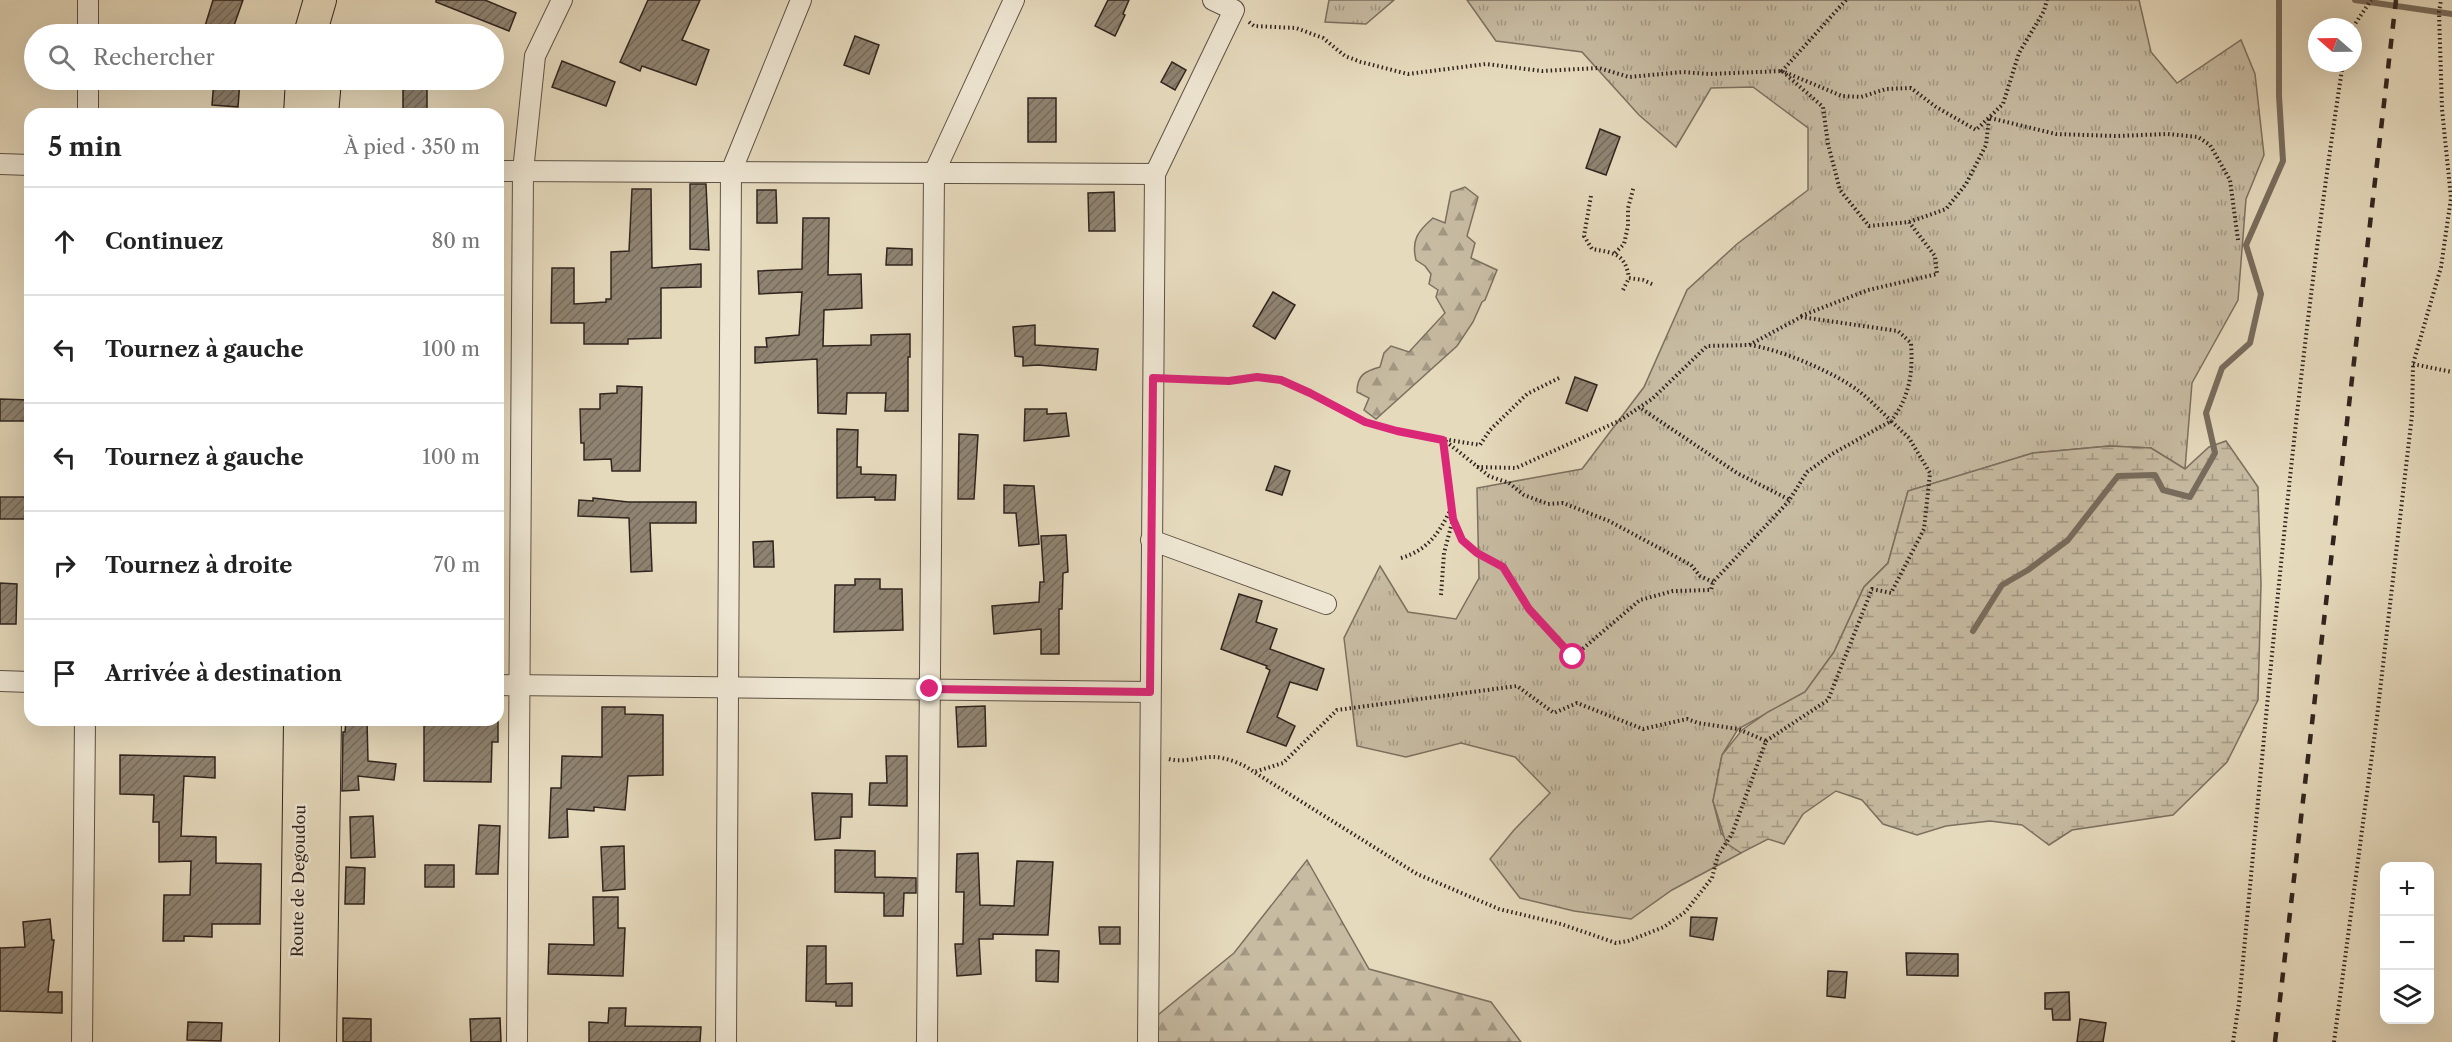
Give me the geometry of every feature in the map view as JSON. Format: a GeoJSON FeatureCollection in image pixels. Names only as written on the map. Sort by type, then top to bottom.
{"type":"FeatureCollection","features":[{"type":"Feature","properties":{"kind":"main road"},"geometry":{"type":"LineString","coordinates":[[313,24],[320,0]]}},
{"type":"Feature","properties":{"kind":"main road"},"geometry":{"type":"LineString","coordinates":[[335,24],[341,0]]}},
{"type":"Feature","properties":{"kind":"main road"},"geometry":{"type":"LineString","coordinates":[[300,108],[301,90]]}},
{"type":"Feature","properties":{"kind":"main road"},"geometry":{"type":"LineString","coordinates":[[323,108],[324,90]]}},
{"type":"Feature","properties":{"kind":"main road","name":"Route de Degoudou"},"geometry":{"type":"LineString","coordinates":[[296,1042],[300,726]]}},
{"type":"Feature","properties":{"kind":"main road","name":"Route de Degoudou"},"geometry":{"type":"LineString","coordinates":[[320,1042],[325,726]]}},
{"type":"Feature","properties":{"kind":"street"},"geometry":{"type":"LineString","coordinates":[[88,0],[88,24]]}},
{"type":"Feature","properties":{"kind":"street"},"geometry":{"type":"LineString","coordinates":[[517,1042],[523,171],[535,56],[562,0]]}},
{"type":"Feature","properties":{"kind":"street"},"geometry":{"type":"LineString","coordinates":[[726,1042],[731,172],[801,0]]}},
{"type":"Feature","properties":{"kind":"street"},"geometry":{"type":"LineString","coordinates":[[927,1042],[934,173],[1014,0]]}},
{"type":"Feature","properties":{"kind":"street"},"geometry":{"type":"LineString","coordinates":[[1148,1042],[1155,174],[1234,10],[1213,0]]}},
{"type":"Feature","properties":{"kind":"street"},"geometry":{"type":"LineString","coordinates":[[88,90],[88,108]]}},
{"type":"Feature","properties":{"kind":"street"},"geometry":{"type":"LineString","coordinates":[[0,164],[24,165]]}},
{"type":"Feature","properties":{"kind":"street"},"geometry":{"type":"LineString","coordinates":[[504,171],[1155,174]]}},
{"type":"Feature","properties":{"kind":"street"},"geometry":{"type":"LineString","coordinates":[[1151,540],[1326,604]]}},
{"type":"Feature","properties":{"kind":"street"},"geometry":{"type":"LineString","coordinates":[[0,681],[24,682]]}},
{"type":"Feature","properties":{"kind":"street"},"geometry":{"type":"LineString","coordinates":[[504,685],[1150,692]]}},
{"type":"Feature","properties":{"kind":"street"},"geometry":{"type":"LineString","coordinates":[[82,1042],[86,726]]}},
{"type":"Feature","properties":{"kind":"path"},"geometry":{"type":"LineString","coordinates":[[1782,71],[1846,0]]}},
{"type":"Feature","properties":{"kind":"path"},"geometry":{"type":"LineString","coordinates":[[1234,10],[1254,26],[1296,28],[1323,38],[1345,56],[1408,74],[1486,64],[1542,70],[1599,68],[1629,77],[1683,72],[1710,74],[1782,71],[1842,96],[1861,98],[1886,89],[1911,88],[1936,107],[1976,130],[2003,104],[2019,53],[2044,11],[2047,0]]}},
{"type":"Feature","properties":{"kind":"path"},"geometry":{"type":"LineString","coordinates":[[2359,18],[2371,0]]}},
{"type":"Feature","properties":{"kind":"path"},"geometry":{"type":"LineString","coordinates":[[2334,1042],[2400,519],[2412,415],[2413,364],[2441,267],[2451,198],[2442,109],[2439,12],[2441,0]]}},
{"type":"Feature","properties":{"kind":"path"},"geometry":{"type":"LineString","coordinates":[[1782,71],[1823,107],[1828,144],[1840,190],[1869,226],[1909,222],[1946,209],[1966,184],[1986,145],[1989,118]]}},
{"type":"Feature","properties":{"kind":"path"},"geometry":{"type":"LineString","coordinates":[[2233,1042],[2240,1003],[2277,605],[2301,381],[2326,171],[2342,72]]}},
{"type":"Feature","properties":{"kind":"path"},"geometry":{"type":"LineString","coordinates":[[1989,118],[2056,134],[2116,136],[2168,134],[2198,137],[2210,145],[2230,180],[2238,240]]}},
{"type":"Feature","properties":{"kind":"path"},"geometry":{"type":"LineString","coordinates":[[1615,254],[1624,244],[1628,226],[1628,208],[1634,186]]}},
{"type":"Feature","properties":{"kind":"path"},"geometry":{"type":"LineString","coordinates":[[1591,196],[1584,236],[1592,249],[1615,254],[1626,264],[1629,278],[1623,290]]}},
{"type":"Feature","properties":{"kind":"path"},"geometry":{"type":"LineString","coordinates":[[1749,345],[1801,316],[1868,290],[1937,274],[1935,256],[1909,222]]}},
{"type":"Feature","properties":{"kind":"path"},"geometry":{"type":"LineString","coordinates":[[1629,278],[1643,280],[1654,285]]}},
{"type":"Feature","properties":{"kind":"path"},"geometry":{"type":"LineString","coordinates":[[1443,440],[1453,519],[1462,540],[1477,553],[1503,567],[1529,609],[1573,657],[1640,600],[1672,591],[1711,590],[1713,582],[1790,500],[1807,472],[1832,454],[1891,421],[1909,389],[1913,366],[1911,343],[1898,331],[1801,316]]}},
{"type":"Feature","properties":{"kind":"path"},"geometry":{"type":"LineString","coordinates":[[1150,753],[1173,760],[1195,761],[1213,757],[1248,767],[1417,874],[1499,909],[1560,924],[1616,943],[1628,941],[1664,927],[1685,912],[1712,878],[1718,855],[1732,834],[1766,741],[1828,700],[1872,589],[1891,593],[1924,529],[1930,473],[1909,438],[1859,391],[1770,348],[1749,345],[1707,346],[1652,399],[1619,421],[1516,468],[1477,467]]}},
{"type":"Feature","properties":{"kind":"path"},"geometry":{"type":"LineString","coordinates":[[2413,364],[2452,372]]}},
{"type":"Feature","properties":{"kind":"path"},"geometry":{"type":"LineString","coordinates":[[1153,378],[1229,381],[1257,377],[1281,380],[1365,422],[1388,429],[1480,445],[1490,430],[1527,394],[1559,378]]}},
{"type":"Feature","properties":{"kind":"path"},"geometry":{"type":"LineString","coordinates":[[1639,407],[1737,474],[1790,500]]}},
{"type":"Feature","properties":{"kind":"path"},"geometry":{"type":"LineString","coordinates":[[1443,440],[1489,476],[1509,483],[1524,495],[1548,504],[1563,502],[1609,521],[1691,565],[1700,576],[1713,582]]}},
{"type":"Feature","properties":{"kind":"path"},"geometry":{"type":"LineString","coordinates":[[1401,558],[1430,544],[1452,509]]}},
{"type":"Feature","properties":{"kind":"path"},"geometry":{"type":"LineString","coordinates":[[1442,595],[1444,553],[1453,519]]}},
{"type":"Feature","properties":{"kind":"path"},"geometry":{"type":"LineString","coordinates":[[1254,772],[1283,763],[1337,710],[1518,686],[1554,713],[1577,704],[1643,729],[1687,719],[1698,723],[1738,729],[1766,741]]}},
{"type":"Feature","properties":{"kind":"green space"},"geometry":{"type":"Polygon","coordinates":[[[1329,0],[1394,0],[1366,24],[1325,22],[1329,0]]]}},
{"type":"Feature","properties":{"kind":"green space"},"geometry":{"type":"Polygon","coordinates":[[[1467,0],[2139,0],[2151,52],[2177,83],[2241,40],[2255,74],[2264,155],[2246,199],[2238,300],[2192,383],[2185,469],[2151,448],[2109,446],[2033,453],[1908,491],[1888,563],[1864,587],[1834,652],[1805,692],[1738,729],[1722,755],[1713,801],[1721,833],[1741,853],[1672,890],[1631,919],[1574,911],[1520,898],[1490,859],[1550,793],[1515,757],[1461,743],[1406,757],[1357,746],[1344,638],[1380,566],[1408,612],[1456,619],[1479,578],[1477,488],[1582,469],[1644,387],[1687,290],[1737,244],[1808,190],[1808,128],[1753,87],[1711,88],[1676,147],[1639,115],[1582,52],[1496,41],[1467,0]]]}},
{"type":"Feature","properties":{"kind":"green space"},"geometry":{"type":"Polygon","coordinates":[[[1465,187],[1478,197],[1467,236],[1475,243],[1471,258],[1497,270],[1485,300],[1457,346],[1376,419],[1364,410],[1369,398],[1357,392],[1358,381],[1366,372],[1380,367],[1384,353],[1391,346],[1409,352],[1445,313],[1436,297],[1438,290],[1429,284],[1431,274],[1416,260],[1414,247],[1417,236],[1433,218],[1445,223],[1451,192],[1465,187]]]}},
{"type":"Feature","properties":{"kind":"green space"},"geometry":{"type":"Polygon","coordinates":[[[2226,441],[2258,487],[2261,584],[2258,700],[2227,762],[2173,815],[2072,830],[2049,845],[2022,825],[1990,821],[1946,826],[1917,835],[1883,824],[1862,800],[1836,791],[1803,814],[1784,844],[1768,839],[1741,853],[1726,843],[1713,801],[1722,755],[1742,730],[1768,712],[1805,692],[1834,652],[1864,587],[1888,563],[1908,491],[2033,453],[2110,446],[2151,448],[2185,469],[2209,447],[2226,441]]]}},
{"type":"Feature","properties":{"kind":"green space"},"geometry":{"type":"Polygon","coordinates":[[[1307,860],[1369,969],[1491,1002],[1521,1042],[1148,1042],[1148,1023],[1234,953],[1307,860]]]}},
{"type":"Feature","properties":{"kind":"building"},"geometry":{"type":"Polygon","coordinates":[[[213,0],[243,0],[235,24],[206,24],[213,0]]]}},
{"type":"Feature","properties":{"kind":"building"},"geometry":{"type":"Polygon","coordinates":[[[436,0],[485,0],[516,13],[509,31],[504,29],[504,24],[491,24],[436,2],[436,0]]]}},
{"type":"Feature","properties":{"kind":"building"},"geometry":{"type":"Polygon","coordinates":[[[648,0],[700,0],[682,40],[709,50],[696,85],[642,66],[640,71],[620,62],[648,0]]]}},
{"type":"Feature","properties":{"kind":"building"},"geometry":{"type":"Polygon","coordinates":[[[1108,0],[1129,0],[1115,36],[1095,26],[1108,0]]]}},
{"type":"Feature","properties":{"kind":"building"},"geometry":{"type":"Polygon","coordinates":[[[855,36],[879,45],[869,74],[844,65],[855,36]]]}},
{"type":"Feature","properties":{"kind":"building"},"geometry":{"type":"Polygon","coordinates":[[[562,61],[615,82],[606,106],[552,87],[562,61]]]}},
{"type":"Feature","properties":{"kind":"building"},"geometry":{"type":"Polygon","coordinates":[[[1172,62],[1186,70],[1175,90],[1161,82],[1172,62]]]}},
{"type":"Feature","properties":{"kind":"building"},"geometry":{"type":"Polygon","coordinates":[[[213,90],[239,90],[238,107],[212,105],[213,90]]]}},
{"type":"Feature","properties":{"kind":"building"},"geometry":{"type":"Polygon","coordinates":[[[403,90],[427,90],[427,108],[403,108],[403,90]]]}},
{"type":"Feature","properties":{"kind":"building"},"geometry":{"type":"Polygon","coordinates":[[[1028,98],[1056,98],[1056,142],[1028,142],[1028,98]]]}},
{"type":"Feature","properties":{"kind":"building"},"geometry":{"type":"Polygon","coordinates":[[[1600,129],[1620,137],[1606,175],[1586,168],[1600,129]]]}},
{"type":"Feature","properties":{"kind":"building"},"geometry":{"type":"Polygon","coordinates":[[[690,184],[706,184],[709,250],[690,249],[690,184]]]}},
{"type":"Feature","properties":{"kind":"building"},"geometry":{"type":"Polygon","coordinates":[[[632,189],[651,189],[652,268],[701,264],[701,287],[661,288],[661,338],[628,339],[628,344],[584,344],[584,323],[551,323],[552,268],[574,268],[574,304],[606,302],[606,299],[611,299],[611,252],[629,251],[632,189]]]}},
{"type":"Feature","properties":{"kind":"building"},"geometry":{"type":"Polygon","coordinates":[[[757,190],[776,190],[777,223],[757,223],[757,190]]]}},
{"type":"Feature","properties":{"kind":"building"},"geometry":{"type":"Polygon","coordinates":[[[1114,192],[1115,231],[1089,231],[1088,193],[1114,192]]]}},
{"type":"Feature","properties":{"kind":"building"},"geometry":{"type":"Polygon","coordinates":[[[803,218],[829,218],[828,275],[861,274],[862,308],[824,310],[823,346],[871,345],[871,335],[910,334],[908,411],[885,411],[886,393],[847,393],[846,414],[818,413],[817,359],[755,363],[755,347],[767,347],[766,338],[799,335],[802,292],[759,294],[758,271],[802,269],[803,218]]]}},
{"type":"Feature","properties":{"kind":"building"},"geometry":{"type":"Polygon","coordinates":[[[887,248],[912,249],[912,265],[886,265],[887,248]]]}},
{"type":"Feature","properties":{"kind":"building"},"geometry":{"type":"Polygon","coordinates":[[[1273,292],[1295,305],[1275,339],[1253,326],[1273,292]]]}},
{"type":"Feature","properties":{"kind":"building"},"geometry":{"type":"Polygon","coordinates":[[[1035,325],[1035,345],[1098,349],[1096,370],[1038,365],[1023,366],[1023,357],[1015,356],[1013,327],[1035,325]]]}},
{"type":"Feature","properties":{"kind":"building"},"geometry":{"type":"Polygon","coordinates":[[[1575,377],[1597,385],[1587,411],[1566,403],[1575,377]]]}},
{"type":"Feature","properties":{"kind":"building"},"geometry":{"type":"Polygon","coordinates":[[[617,386],[642,387],[640,471],[612,471],[611,459],[584,460],[580,409],[600,409],[600,394],[617,393],[617,386]]]}},
{"type":"Feature","properties":{"kind":"building"},"geometry":{"type":"Polygon","coordinates":[[[0,399],[24,400],[24,421],[0,421],[0,399]]]}},
{"type":"Feature","properties":{"kind":"building"},"geometry":{"type":"Polygon","coordinates":[[[1025,409],[1047,409],[1047,414],[1066,413],[1069,436],[1024,441],[1025,409]]]}},
{"type":"Feature","properties":{"kind":"building"},"geometry":{"type":"Polygon","coordinates":[[[837,429],[858,430],[857,467],[861,467],[861,474],[896,475],[895,500],[875,500],[875,497],[837,498],[837,429]]]}},
{"type":"Feature","properties":{"kind":"building"},"geometry":{"type":"Polygon","coordinates":[[[959,434],[978,435],[974,499],[958,499],[959,434]]]}},
{"type":"Feature","properties":{"kind":"building"},"geometry":{"type":"Polygon","coordinates":[[[1275,466],[1290,471],[1282,495],[1266,490],[1275,466]]]}},
{"type":"Feature","properties":{"kind":"building"},"geometry":{"type":"Polygon","coordinates":[[[1004,485],[1034,486],[1039,544],[1019,546],[1016,513],[1004,513],[1004,485]]]}},
{"type":"Feature","properties":{"kind":"building"},"geometry":{"type":"Polygon","coordinates":[[[0,497],[24,497],[24,519],[0,519],[0,497]]]}},
{"type":"Feature","properties":{"kind":"building"},"geometry":{"type":"Polygon","coordinates":[[[593,498],[628,502],[696,502],[696,523],[650,523],[652,571],[631,572],[629,518],[578,516],[579,500],[593,501],[593,498]]]}},
{"type":"Feature","properties":{"kind":"building"},"geometry":{"type":"Polygon","coordinates":[[[1066,535],[1068,572],[1063,573],[1062,609],[1059,609],[1059,654],[1041,654],[1041,629],[994,634],[992,606],[1039,602],[1040,582],[1044,582],[1041,536],[1066,535]]]}},
{"type":"Feature","properties":{"kind":"building"},"geometry":{"type":"Polygon","coordinates":[[[773,541],[774,567],[754,567],[753,542],[773,541]]]}},
{"type":"Feature","properties":{"kind":"building"},"geometry":{"type":"Polygon","coordinates":[[[855,579],[880,579],[880,589],[902,589],[903,630],[834,632],[835,585],[855,585],[855,579]]]}},
{"type":"Feature","properties":{"kind":"building"},"geometry":{"type":"Polygon","coordinates":[[[0,583],[17,584],[16,624],[0,624],[0,583]]]}},
{"type":"Feature","properties":{"kind":"building"},"geometry":{"type":"Polygon","coordinates":[[[1239,594],[1262,601],[1256,622],[1277,629],[1270,649],[1324,669],[1317,690],[1290,682],[1277,717],[1295,726],[1286,746],[1247,732],[1270,670],[1266,668],[1267,666],[1221,649],[1239,594]]]}},
{"type":"Feature","properties":{"kind":"building"},"geometry":{"type":"Polygon","coordinates":[[[985,706],[986,746],[958,747],[956,707],[985,706]]]}},
{"type":"Feature","properties":{"kind":"building"},"geometry":{"type":"Polygon","coordinates":[[[602,707],[625,707],[625,714],[663,715],[663,775],[628,776],[625,810],[594,807],[594,811],[567,809],[568,837],[549,838],[551,788],[561,788],[562,756],[602,757],[602,707]]]}},
{"type":"Feature","properties":{"kind":"building"},"geometry":{"type":"Polygon","coordinates":[[[346,726],[367,726],[368,761],[396,764],[394,780],[358,776],[359,790],[342,791],[343,732],[345,732],[346,726]]]}},
{"type":"Feature","properties":{"kind":"building"},"geometry":{"type":"Polygon","coordinates":[[[424,726],[498,726],[498,742],[492,742],[491,782],[424,781],[424,726]]]}},
{"type":"Feature","properties":{"kind":"building"},"geometry":{"type":"Polygon","coordinates":[[[120,755],[215,757],[215,778],[184,776],[181,836],[216,837],[216,863],[261,864],[260,924],[212,924],[212,937],[184,936],[184,941],[163,941],[164,895],[190,895],[191,861],[159,862],[159,822],[153,822],[154,795],[120,794],[120,755]]]}},
{"type":"Feature","properties":{"kind":"building"},"geometry":{"type":"Polygon","coordinates":[[[886,756],[907,756],[907,806],[869,805],[870,783],[887,783],[886,756]]]}},
{"type":"Feature","properties":{"kind":"building"},"geometry":{"type":"Polygon","coordinates":[[[812,793],[852,794],[852,817],[841,817],[840,838],[815,840],[812,793]]]}},
{"type":"Feature","properties":{"kind":"building"},"geometry":{"type":"Polygon","coordinates":[[[373,816],[375,857],[351,858],[350,817],[373,816]]]}},
{"type":"Feature","properties":{"kind":"building"},"geometry":{"type":"Polygon","coordinates":[[[479,825],[500,826],[498,874],[476,874],[479,825]]]}},
{"type":"Feature","properties":{"kind":"building"},"geometry":{"type":"Polygon","coordinates":[[[624,846],[625,889],[603,891],[601,847],[624,846]]]}},
{"type":"Feature","properties":{"kind":"building"},"geometry":{"type":"Polygon","coordinates":[[[835,850],[875,851],[875,877],[916,878],[916,893],[904,893],[903,916],[884,916],[884,893],[835,892],[835,850]]]}},
{"type":"Feature","properties":{"kind":"building"},"geometry":{"type":"Polygon","coordinates":[[[978,853],[980,905],[1014,906],[1017,861],[1053,862],[1048,935],[993,934],[993,939],[979,939],[981,974],[957,976],[955,944],[963,944],[964,892],[956,892],[957,854],[978,853]]]}},
{"type":"Feature","properties":{"kind":"building"},"geometry":{"type":"Polygon","coordinates":[[[425,865],[454,865],[454,887],[425,887],[425,865]]]}},
{"type":"Feature","properties":{"kind":"building"},"geometry":{"type":"Polygon","coordinates":[[[346,867],[365,868],[364,904],[345,904],[346,867]]]}},
{"type":"Feature","properties":{"kind":"building"},"geometry":{"type":"Polygon","coordinates":[[[593,897],[618,897],[618,928],[625,928],[623,976],[548,974],[549,944],[594,945],[593,897]]]}},
{"type":"Feature","properties":{"kind":"building"},"geometry":{"type":"Polygon","coordinates":[[[1691,917],[1717,918],[1713,940],[1690,936],[1691,917]]]}},
{"type":"Feature","properties":{"kind":"building"},"geometry":{"type":"Polygon","coordinates":[[[50,919],[52,940],[54,940],[48,992],[62,992],[62,1013],[0,1011],[0,948],[25,947],[23,922],[50,919]]]}},
{"type":"Feature","properties":{"kind":"building"},"geometry":{"type":"Polygon","coordinates":[[[1099,927],[1120,927],[1120,944],[1100,944],[1099,927]]]}},
{"type":"Feature","properties":{"kind":"building"},"geometry":{"type":"Polygon","coordinates":[[[807,946],[826,946],[826,984],[852,983],[852,1006],[836,1006],[836,1002],[806,1001],[807,946]]]}},
{"type":"Feature","properties":{"kind":"building"},"geometry":{"type":"Polygon","coordinates":[[[1036,950],[1059,951],[1058,982],[1036,981],[1036,950]]]}},
{"type":"Feature","properties":{"kind":"building"},"geometry":{"type":"Polygon","coordinates":[[[1906,953],[1958,954],[1958,976],[1907,975],[1906,953]]]}},
{"type":"Feature","properties":{"kind":"building"},"geometry":{"type":"Polygon","coordinates":[[[1828,971],[1847,972],[1845,998],[1827,996],[1828,971]]]}},
{"type":"Feature","properties":{"kind":"building"},"geometry":{"type":"Polygon","coordinates":[[[2069,992],[2070,1020],[2053,1020],[2052,1009],[2045,1009],[2045,993],[2069,992]]]}},
{"type":"Feature","properties":{"kind":"building"},"geometry":{"type":"Polygon","coordinates":[[[609,1008],[626,1008],[625,1026],[701,1027],[700,1042],[589,1042],[589,1022],[608,1023],[609,1008]]]}},
{"type":"Feature","properties":{"kind":"building"},"geometry":{"type":"Polygon","coordinates":[[[343,1018],[371,1019],[371,1042],[343,1042],[343,1018]]]}},
{"type":"Feature","properties":{"kind":"building"},"geometry":{"type":"Polygon","coordinates":[[[500,1018],[501,1042],[471,1042],[470,1019],[500,1018]]]}},
{"type":"Feature","properties":{"kind":"building"},"geometry":{"type":"Polygon","coordinates":[[[2080,1019],[2106,1023],[2103,1042],[2077,1042],[2080,1019]]]}},
{"type":"Feature","properties":{"kind":"building"},"geometry":{"type":"Polygon","coordinates":[[[188,1022],[222,1023],[221,1041],[187,1040],[188,1022]]]}},
{"type":"Feature","properties":{"kind":"waterway"},"geometry":{"type":"LineString","coordinates":[[1973,631],[2002,585],[2028,570],[2068,540],[2118,476],[2155,475],[2163,490],[2190,497],[2215,453],[2206,413],[2222,368],[2250,343],[2261,294],[2246,245],[2283,161],[2279,96],[2279,0]]}},
{"type":"Feature","properties":{"kind":"waterway"},"geometry":{"type":"LineString","coordinates":[[2355,0],[2452,14]]}},
{"type":"Feature","properties":{"kind":"railway"},"geometry":{"type":"LineString","coordinates":[[2275,1042],[2396,0]]}},
{"type":"Feature","properties":{"kind":"route"},"geometry":{"type":"LineString","coordinates":[[930,689],[1150,692],[1153,378],[1229,381],[1257,377],[1281,380],[1365,422],[1443,440],[1453,519],[1462,540],[1477,553],[1503,567],[1529,609],[1573,657]]}}]}
